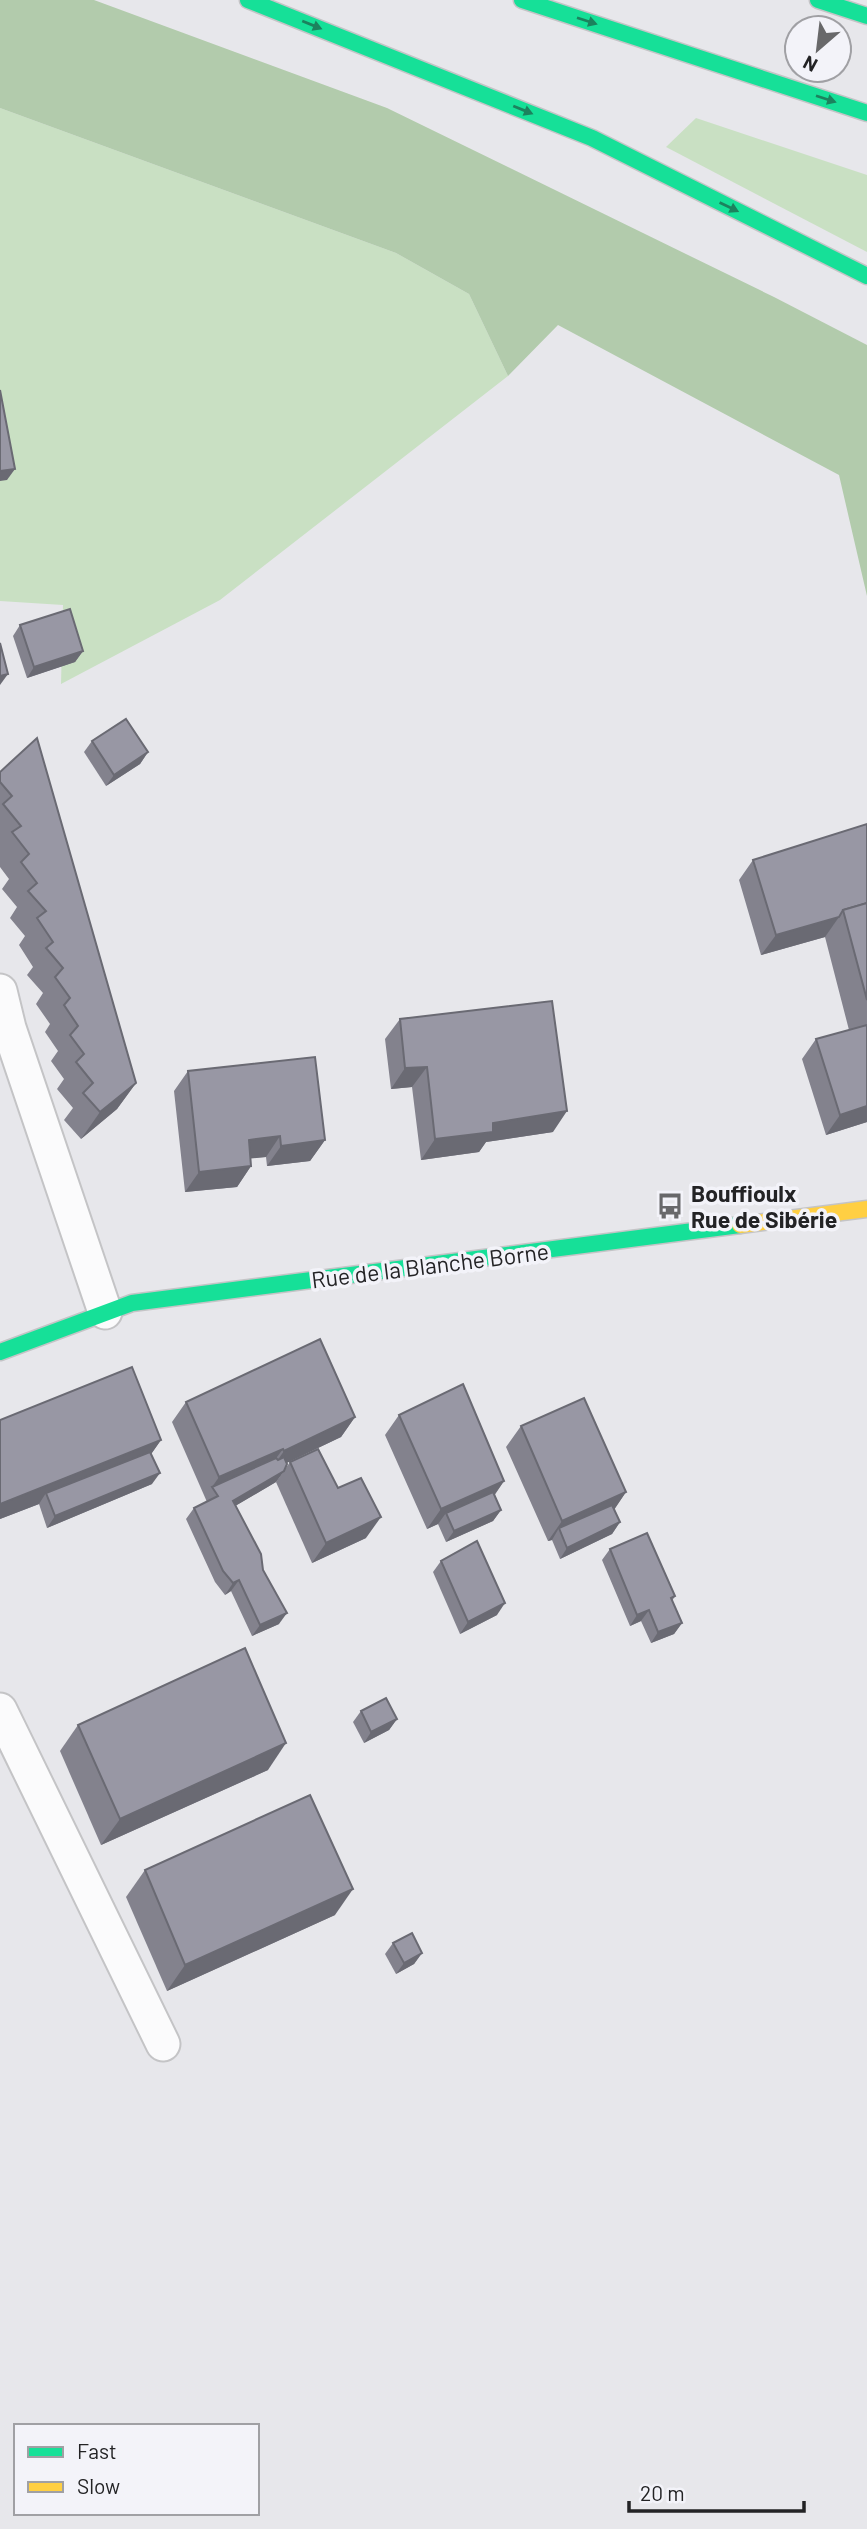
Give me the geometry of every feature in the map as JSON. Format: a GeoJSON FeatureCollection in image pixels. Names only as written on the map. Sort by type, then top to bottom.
{"type":"FeatureCollection","features":[{"type":"Feature","properties":{"kind":"main road"},"geometry":{"type":"LineString","coordinates":[[248,0],[592,138],[867,276]]}},
{"type":"Feature","properties":{"kind":"main road"},"geometry":{"type":"LineString","coordinates":[[522,0],[867,113]]}},
{"type":"Feature","properties":{"kind":"main road"},"geometry":{"type":"LineString","coordinates":[[818,0],[867,16]]}},
{"type":"Feature","properties":{"kind":"main road","name":"Rue de la Blanche Borne"},"geometry":{"type":"LineString","coordinates":[[0,1352],[132,1303],[867,1209]]}},
{"type":"Feature","properties":{"kind":"lane"},"geometry":{"type":"LineString","coordinates":[[0,991],[9,1028],[105,1312]]}},
{"type":"Feature","properties":{"kind":"lane"},"geometry":{"type":"LineString","coordinates":[[0,1710],[163,2044]]}},
{"type":"Feature","properties":{"kind":"green space"},"geometry":{"type":"Polygon","coordinates":[[[0,0],[94,0],[387,108],[867,345],[867,596],[839,475],[558,325],[508,376],[469,294],[396,253],[0,108],[0,0]]]}},
{"type":"Feature","properties":{"kind":"green space"},"geometry":{"type":"Polygon","coordinates":[[[0,108],[396,253],[469,294],[508,376],[220,600],[61,684],[63,605],[0,601],[0,108]]]}},
{"type":"Feature","properties":{"kind":"green space"},"geometry":{"type":"Polygon","coordinates":[[[696,118],[867,175],[867,252],[666,147],[696,118]]]}},
{"type":"Feature","properties":{"kind":"building"},"geometry":{"type":"Polygon","coordinates":[[[0,390],[15,469],[0,471],[0,390]]]}},
{"type":"Feature","properties":{"kind":"building"},"geometry":{"type":"Polygon","coordinates":[[[70,609],[83,651],[34,667],[20,625],[70,609]]]}},
{"type":"Feature","properties":{"kind":"building"},"geometry":{"type":"Polygon","coordinates":[[[0,643],[8,674],[0,676],[0,643]]]}},
{"type":"Feature","properties":{"kind":"building"},"geometry":{"type":"Polygon","coordinates":[[[126,719],[148,752],[114,775],[92,741],[126,719]]]}},
{"type":"Feature","properties":{"kind":"building"},"geometry":{"type":"Polygon","coordinates":[[[37,738],[136,1083],[100,1112],[83,1093],[93,1083],[76,1062],[84,1054],[70,1035],[78,1026],[64,1005],[70,998],[55,977],[63,968],[46,948],[53,942],[37,918],[46,911],[28,891],[37,883],[21,862],[29,854],[12,832],[21,826],[3,804],[12,796],[0,782],[0,772],[37,738]]]}},
{"type":"Feature","properties":{"kind":"building"},"geometry":{"type":"Polygon","coordinates":[[[867,824],[867,903],[843,910],[839,917],[776,935],[753,860],[867,824]]]}},
{"type":"Feature","properties":{"kind":"building"},"geometry":{"type":"Polygon","coordinates":[[[867,903],[867,1000],[843,910],[867,903]]]}},
{"type":"Feature","properties":{"kind":"building"},"geometry":{"type":"Polygon","coordinates":[[[552,1001],[567,1111],[493,1123],[493,1132],[435,1139],[427,1067],[405,1068],[400,1019],[552,1001]]]}},
{"type":"Feature","properties":{"kind":"building"},"geometry":{"type":"Polygon","coordinates":[[[867,1025],[867,1106],[840,1115],[816,1039],[867,1025]]]}},
{"type":"Feature","properties":{"kind":"building"},"geometry":{"type":"Polygon","coordinates":[[[315,1057],[325,1140],[281,1146],[280,1136],[249,1140],[251,1166],[199,1172],[188,1071],[315,1057]]]}},
{"type":"Feature","properties":{"kind":"building"},"geometry":{"type":"Polygon","coordinates":[[[320,1339],[355,1417],[284,1451],[283,1449],[219,1477],[186,1402],[320,1339]]]}},
{"type":"Feature","properties":{"kind":"building"},"geometry":{"type":"Polygon","coordinates":[[[132,1367],[161,1440],[0,1504],[0,1420],[132,1367]]]}},
{"type":"Feature","properties":{"kind":"building"},"geometry":{"type":"Polygon","coordinates":[[[463,1384],[504,1481],[441,1509],[399,1415],[463,1384]]]}},
{"type":"Feature","properties":{"kind":"building"},"geometry":{"type":"Polygon","coordinates":[[[584,1398],[626,1492],[562,1521],[521,1426],[584,1398]]]}},
{"type":"Feature","properties":{"kind":"building"},"geometry":{"type":"Polygon","coordinates":[[[318,1449],[338,1488],[361,1478],[381,1517],[326,1543],[290,1462],[318,1449]]]}},
{"type":"Feature","properties":{"kind":"building"},"geometry":{"type":"Polygon","coordinates":[[[150,1452],[160,1473],[55,1516],[46,1493],[150,1452]]]}},
{"type":"Feature","properties":{"kind":"building"},"geometry":{"type":"Polygon","coordinates":[[[284,1457],[287,1464],[284,1471],[233,1501],[261,1554],[263,1570],[287,1613],[260,1625],[239,1580],[233,1583],[223,1571],[194,1508],[218,1496],[212,1487],[276,1458],[278,1460],[284,1457]]]}},
{"type":"Feature","properties":{"kind":"building"},"geometry":{"type":"Polygon","coordinates":[[[493,1492],[501,1510],[454,1531],[446,1513],[493,1492]]]}},
{"type":"Feature","properties":{"kind":"building"},"geometry":{"type":"Polygon","coordinates":[[[612,1505],[620,1522],[567,1548],[559,1528],[612,1505]]]}},
{"type":"Feature","properties":{"kind":"building"},"geometry":{"type":"Polygon","coordinates":[[[647,1533],[675,1596],[671,1598],[682,1623],[658,1632],[649,1610],[637,1615],[610,1549],[647,1533]]]}},
{"type":"Feature","properties":{"kind":"building"},"geometry":{"type":"Polygon","coordinates":[[[477,1541],[505,1603],[468,1622],[441,1561],[477,1541]]]}},
{"type":"Feature","properties":{"kind":"building"},"geometry":{"type":"Polygon","coordinates":[[[245,1648],[286,1743],[120,1819],[78,1725],[245,1648]]]}},
{"type":"Feature","properties":{"kind":"building"},"geometry":{"type":"Polygon","coordinates":[[[386,1698],[397,1719],[371,1732],[361,1711],[386,1698]]]}},
{"type":"Feature","properties":{"kind":"building"},"geometry":{"type":"Polygon","coordinates":[[[310,1795],[353,1889],[185,1965],[145,1870],[310,1795]]]}},
{"type":"Feature","properties":{"kind":"building"},"geometry":{"type":"Polygon","coordinates":[[[412,1933],[422,1953],[404,1963],[393,1943],[412,1933]]]}},
{"type":"Feature","properties":{"kind":"traffic: fast"},"geometry":{"type":"LineString","coordinates":[[248,0],[592,138],[867,276]]}},
{"type":"Feature","properties":{"kind":"traffic: fast"},"geometry":{"type":"LineString","coordinates":[[522,0],[867,113]]}},
{"type":"Feature","properties":{"kind":"traffic: fast"},"geometry":{"type":"LineString","coordinates":[[818,0],[867,16]]}},
{"type":"Feature","properties":{"kind":"traffic: fast"},"geometry":{"type":"LineString","coordinates":[[0,1352],[132,1303],[740,1225]]}},
{"type":"Feature","properties":{"kind":"traffic: slow"},"geometry":{"type":"LineString","coordinates":[[740,1225],[867,1209]]}},
{"type":"Feature","properties":{"kind":"place","name":"Bouffioulx Rue de Sibérie"},"geometry":{"type":"Point","coordinates":[670,1206]}}]}
